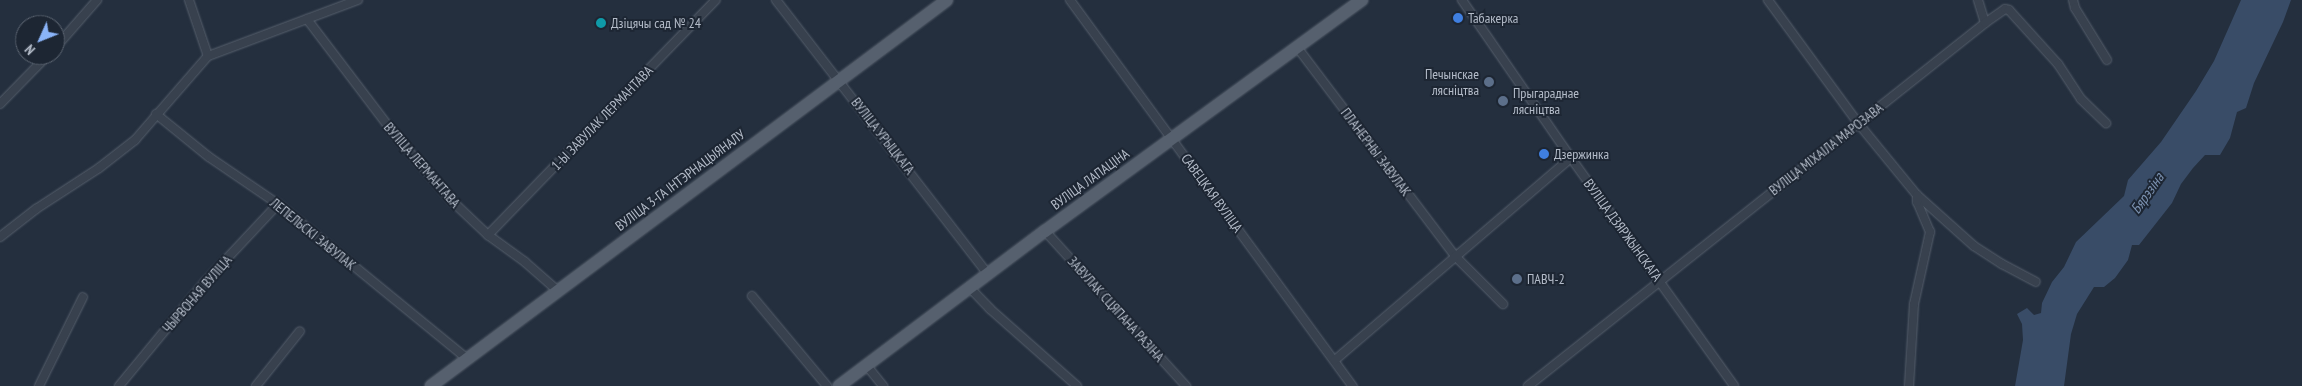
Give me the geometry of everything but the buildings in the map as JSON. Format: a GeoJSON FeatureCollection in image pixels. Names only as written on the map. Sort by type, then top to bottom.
{"type":"FeatureCollection","features":[{"type":"Feature","properties":{"kind":"main road","name":"ВУЛІЦА 3-ГА ІНТЭРНАЦЫЯНАЛУ"},"geometry":{"type":"LineString","coordinates":[[432,386],[466,358],[948,0]]}},
{"type":"Feature","properties":{"kind":"main road","name":"ВУЛІЦА ЛАПАЦІНА"},"geometry":{"type":"LineString","coordinates":[[839,386],[1045,231],[1362,0]]}},
{"type":"Feature","properties":{"kind":"street"},"geometry":{"type":"LineString","coordinates":[[65,37],[97,0]]}},
{"type":"Feature","properties":{"kind":"street"},"geometry":{"type":"LineString","coordinates":[[190,0],[208,56]]}},
{"type":"Feature","properties":{"kind":"street"},"geometry":{"type":"LineString","coordinates":[[0,237],[135,140],[208,56],[358,0]]}},
{"type":"Feature","properties":{"kind":"street","name":"1-Ы ЗАВУЛАК ЛЕРМАНТАВА"},"geometry":{"type":"LineString","coordinates":[[488,235],[716,0]]}},
{"type":"Feature","properties":{"kind":"street","name":"ВУЛІЦА УРЫЦКАГА"},"geometry":{"type":"LineString","coordinates":[[776,0],[988,274]]}},
{"type":"Feature","properties":{"kind":"street","name":"САВЕЦКАЯ ВУЛІЦА"},"geometry":{"type":"LineString","coordinates":[[1070,0],[1353,386]]}},
{"type":"Feature","properties":{"kind":"street","name":"ВУЛІЦА ДЗЯРЖЫНСКАГА"},"geometry":{"type":"LineString","coordinates":[[1462,0],[1571,158],[1734,386]]}},
{"type":"Feature","properties":{"kind":"street"},"geometry":{"type":"LineString","coordinates":[[1768,0],[1858,123],[1917,195],[1974,246],[2002,264],[2036,282]]}},
{"type":"Feature","properties":{"kind":"street"},"geometry":{"type":"LineString","coordinates":[[1978,0],[1984,23]]}},
{"type":"Feature","properties":{"kind":"street"},"geometry":{"type":"LineString","coordinates":[[2072,0],[2107,60]]}},
{"type":"Feature","properties":{"kind":"street","name":"ВУЛІЦА МІХАІЛА МАРОЗАВА"},"geometry":{"type":"LineString","coordinates":[[1528,386],[1984,23],[2005,9],[2009,10],[2058,64],[2081,99],[2106,123]]}},
{"type":"Feature","properties":{"kind":"street","name":"ВУЛІЦА ЛЕРМАНТАВА"},"geometry":{"type":"LineString","coordinates":[[307,19],[394,136],[452,201],[488,235],[558,290]]}},
{"type":"Feature","properties":{"kind":"street","name":"ПЛАНЕРНЫ ЗАВУЛАК"},"geometry":{"type":"LineString","coordinates":[[1298,47],[1455,256],[1503,304]]}},
{"type":"Feature","properties":{"kind":"street"},"geometry":{"type":"LineString","coordinates":[[0,104],[38,65]]}},
{"type":"Feature","properties":{"kind":"street","name":"ЛЕПЕЛЬСКІ ЗАВУЛАК"},"geometry":{"type":"LineString","coordinates":[[156,114],[209,157],[278,204],[466,358]]}},
{"type":"Feature","properties":{"kind":"street"},"geometry":{"type":"LineString","coordinates":[[1335,360],[1571,158]]}},
{"type":"Feature","properties":{"kind":"street"},"geometry":{"type":"LineString","coordinates":[[1909,386],[1914,304],[1930,232],[1917,202],[1917,195]]}},
{"type":"Feature","properties":{"kind":"street","name":"ЧЫРВОНАЯ ВУЛІЦА"},"geometry":{"type":"LineString","coordinates":[[119,386],[204,282],[278,204]]}},
{"type":"Feature","properties":{"kind":"street","name":"ЗАВУЛАК СЦЯПАНА РАЗІНА"},"geometry":{"type":"LineString","coordinates":[[1045,231],[1186,386]]}},
{"type":"Feature","properties":{"kind":"street"},"geometry":{"type":"LineString","coordinates":[[970,288],[990,309],[1077,386]]}},
{"type":"Feature","properties":{"kind":"street"},"geometry":{"type":"LineString","coordinates":[[752,296],[827,386]]}},
{"type":"Feature","properties":{"kind":"street"},"geometry":{"type":"LineString","coordinates":[[39,386],[83,297]]}},
{"type":"Feature","properties":{"kind":"street"},"geometry":{"type":"LineString","coordinates":[[256,386],[300,332]]}},
{"type":"Feature","properties":{"kind":"street"},"geometry":{"type":"LineString","coordinates":[[867,366],[883,386]]}},
{"type":"Feature","properties":{"kind":"water","name":"Бярэзіна"},"geometry":{"type":"Polygon","coordinates":[[[2241,0],[2291,0],[2283,22],[2254,83],[2246,108],[2237,112],[2230,138],[2220,155],[2205,155],[2193,168],[2181,184],[2172,203],[2139,245],[2132,245],[2128,260],[2115,278],[2104,287],[2094,287],[2077,314],[2071,334],[2064,386],[2015,386],[2023,340],[2022,324],[2017,314],[2027,308],[2034,315],[2041,313],[2042,303],[2052,282],[2064,267],[2076,242],[2124,196],[2128,180],[2161,142],[2196,91],[2214,61],[2241,0]]]}},
{"type":"Feature","properties":{"kind":"place","name":"Табакерка"},"geometry":{"type":"Point","coordinates":[1458,18]}},
{"type":"Feature","properties":{"kind":"place","name":"Дзіцячы сад № 24"},"geometry":{"type":"Point","coordinates":[601,23]}},
{"type":"Feature","properties":{"kind":"place","name":"Печынскае лясніцтва"},"geometry":{"type":"Point","coordinates":[1489,82]}},
{"type":"Feature","properties":{"kind":"place","name":"Прыгараднае лясніцтва"},"geometry":{"type":"Point","coordinates":[1503,101]}},
{"type":"Feature","properties":{"kind":"place","name":"Дзержинка"},"geometry":{"type":"Point","coordinates":[1544,154]}},
{"type":"Feature","properties":{"kind":"place","name":"ПАВЧ-2"},"geometry":{"type":"Point","coordinates":[1517,279]}}]}
